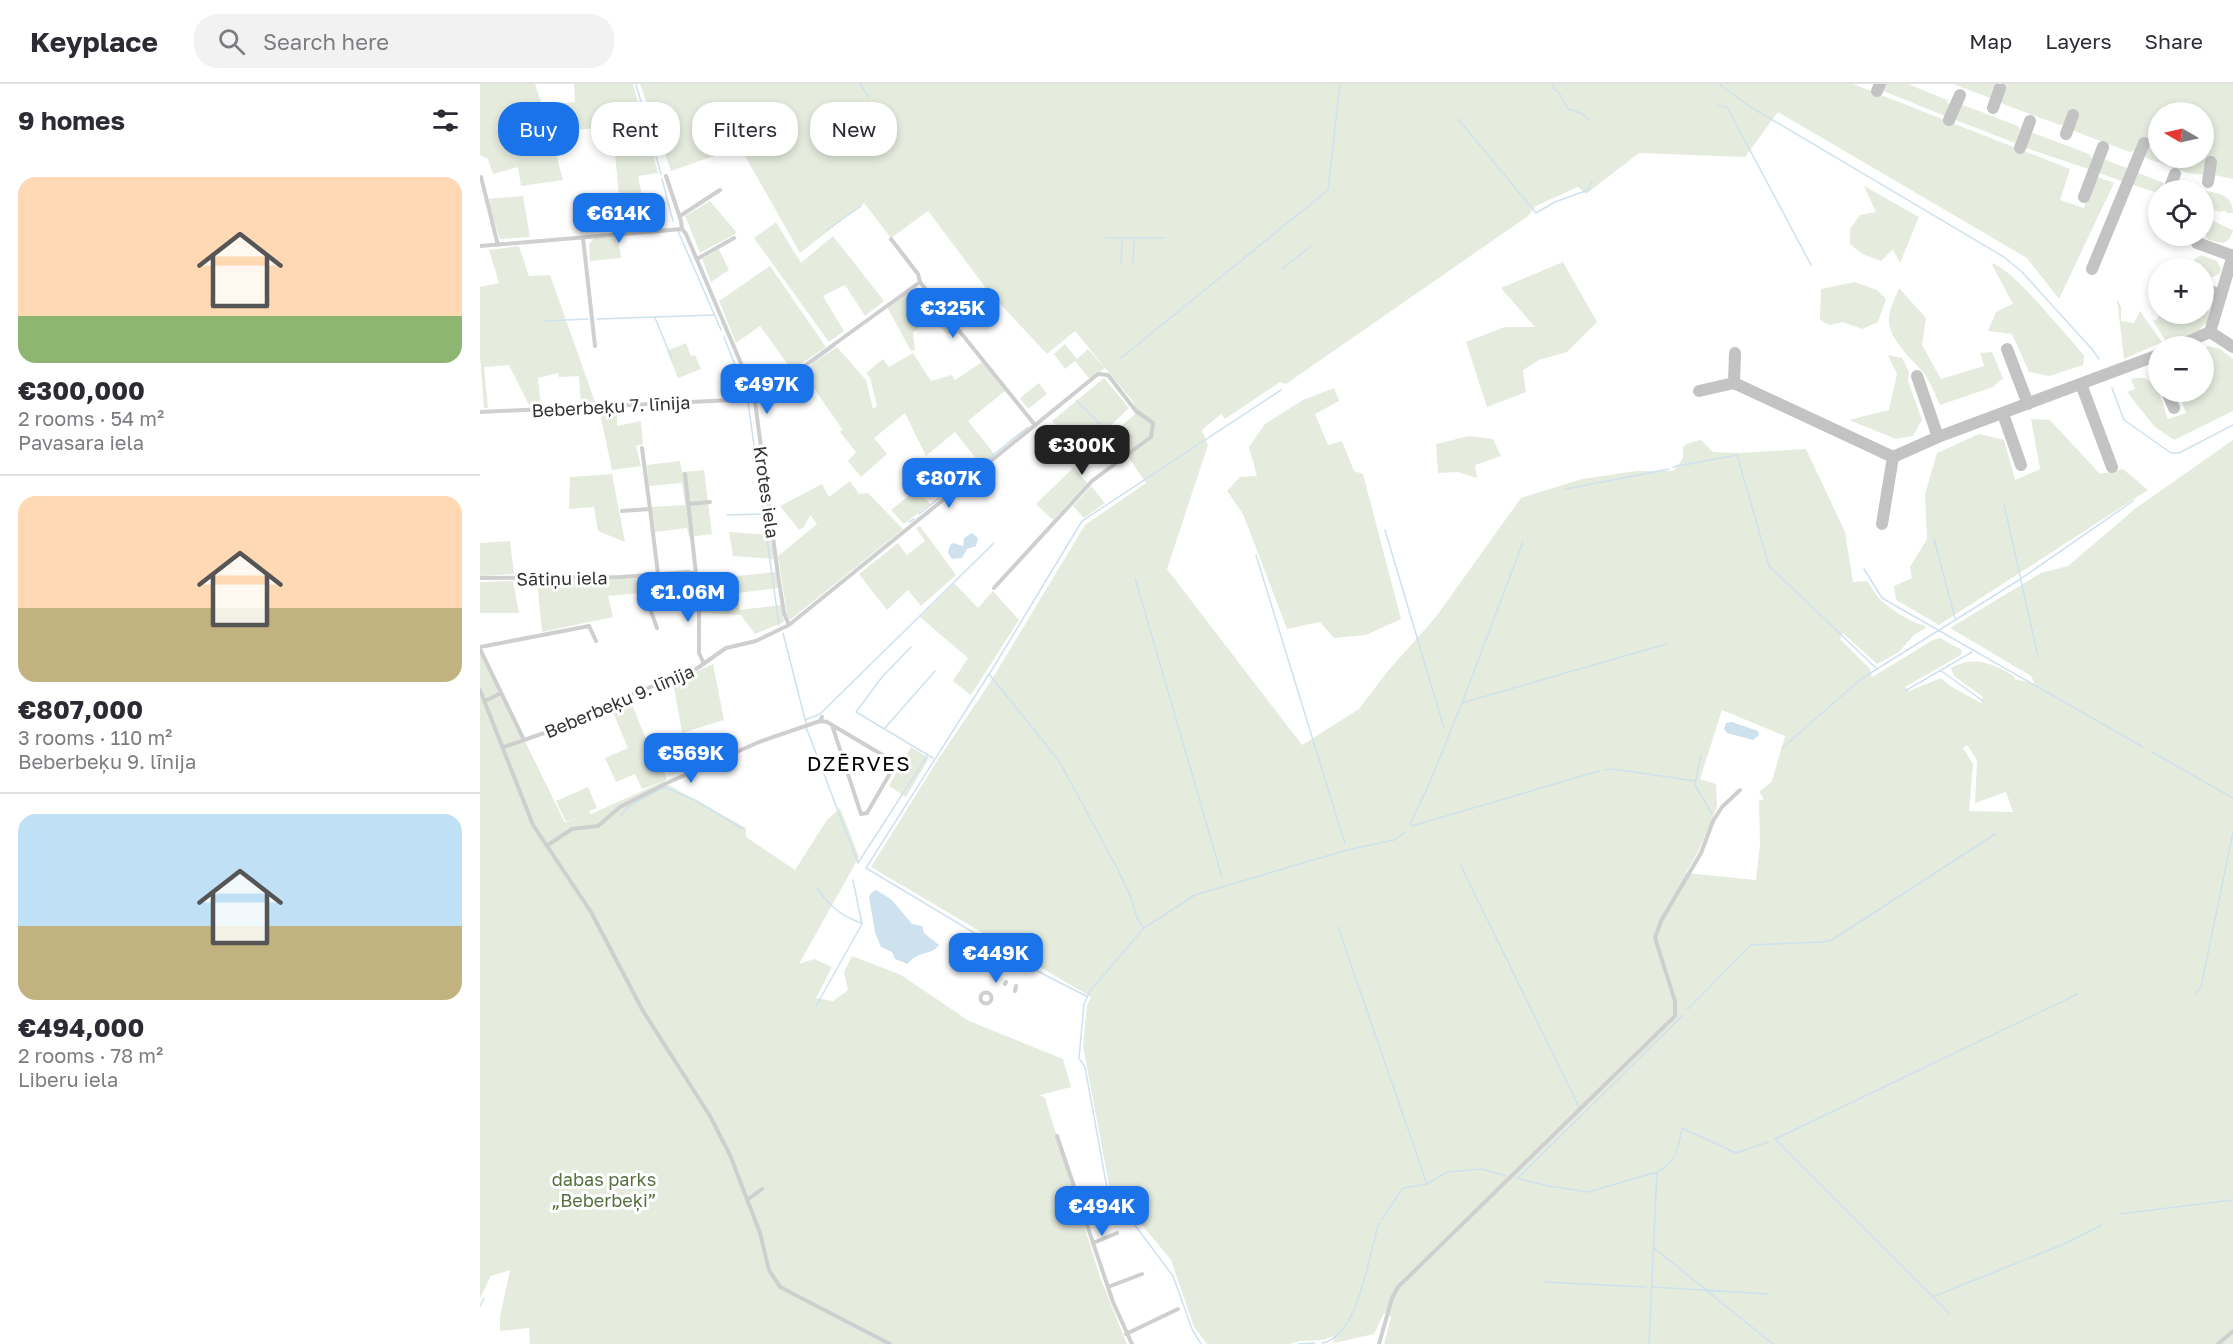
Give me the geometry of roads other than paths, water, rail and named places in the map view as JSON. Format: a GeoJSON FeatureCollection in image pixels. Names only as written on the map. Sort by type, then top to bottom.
{"type":"FeatureCollection","features":[{"type":"Feature","properties":{"kind":"street","name":"Krotes iela"},"geometry":{"type":"LineString","coordinates":[[666,176],[680,216],[682,229],[697,259],[753,399],[784,613],[789,625]]}},
{"type":"Feature","properties":{"kind":"street"},"geometry":{"type":"LineString","coordinates":[[482,177],[498,245]]}},
{"type":"Feature","properties":{"kind":"street"},"geometry":{"type":"LineString","coordinates":[[680,216],[720,190]]}},
{"type":"Feature","properties":{"kind":"street"},"geometry":{"type":"LineString","coordinates":[[480,246],[682,229]]}},
{"type":"Feature","properties":{"kind":"street"},"geometry":{"type":"LineString","coordinates":[[584,238],[595,346]]}},
{"type":"Feature","properties":{"kind":"street"},"geometry":{"type":"LineString","coordinates":[[697,259],[734,238]]}},
{"type":"Feature","properties":{"kind":"street"},"geometry":{"type":"LineString","coordinates":[[891,239],[918,274],[920,282],[1035,425]]}},
{"type":"Feature","properties":{"kind":"street","name":"Beberbeķu 7. līnija"},"geometry":{"type":"LineString","coordinates":[[480,412],[753,399],[768,393],[920,282]]}},
{"type":"Feature","properties":{"kind":"street","name":"Beberbeķu 9. līnija"},"geometry":{"type":"LineString","coordinates":[[504,747],[696,669],[726,648],[756,641],[789,625],[1098,374],[1107,375],[1136,411],[1149,418],[1154,428],[1151,437],[1092,481],[994,588]]}},
{"type":"Feature","properties":{"kind":"street"},"geometry":{"type":"LineString","coordinates":[[642,448],[658,574]]}},
{"type":"Feature","properties":{"kind":"street"},"geometry":{"type":"LineString","coordinates":[[685,474],[696,574],[699,581],[699,653],[704,664]]}},
{"type":"Feature","properties":{"kind":"street"},"geometry":{"type":"LineString","coordinates":[[688,504],[710,502]]}},
{"type":"Feature","properties":{"kind":"street"},"geometry":{"type":"LineString","coordinates":[[622,511],[650,509]]}},
{"type":"Feature","properties":{"kind":"street","name":"Sātiņu iela"},"geometry":{"type":"LineString","coordinates":[[480,578],[696,574]]}},
{"type":"Feature","properties":{"kind":"street"},"geometry":{"type":"LineString","coordinates":[[638,576],[657,628]]}},
{"type":"Feature","properties":{"kind":"street"},"geometry":{"type":"LineString","coordinates":[[524,740],[480,648],[589,626],[596,640]]}},
{"type":"Feature","properties":{"kind":"street"},"geometry":{"type":"LineString","coordinates":[[480,690],[533,825],[591,912],[643,1011],[710,1116],[730,1155],[760,1233],[769,1270],[780,1287],[890,1344]]}},
{"type":"Feature","properties":{"kind":"street"},"geometry":{"type":"LineString","coordinates":[[485,701],[501,693]]}},
{"type":"Feature","properties":{"kind":"street"},"geometry":{"type":"LineString","coordinates":[[548,845],[572,829],[598,826],[620,807],[667,783],[759,742],[821,719],[896,763],[867,813],[861,814],[832,726]]}},
{"type":"Feature","properties":{"kind":"street"},"geometry":{"type":"LineString","coordinates":[[1379,1344],[1392,1298],[1398,1287],[1675,1016],[1675,1001],[1654,938],[1661,921],[1701,853],[1713,821],[1722,807],[1740,790]]}},
{"type":"Feature","properties":{"kind":"street"},"geometry":{"type":"LineString","coordinates":[[1057,1136],[1108,1287],[1132,1344]]}},
{"type":"Feature","properties":{"kind":"street"},"geometry":{"type":"LineString","coordinates":[[747,1200],[762,1188]]}},
{"type":"Feature","properties":{"kind":"street"},"geometry":{"type":"LineString","coordinates":[[1093,1243],[1118,1233]]}},
{"type":"Feature","properties":{"kind":"street"},"geometry":{"type":"LineString","coordinates":[[1108,1287],[1142,1274]]}},
{"type":"Feature","properties":{"kind":"street"},"geometry":{"type":"LineString","coordinates":[[1126,1334],[1178,1309]]}},
{"type":"Feature","properties":{"kind":"street"},"geometry":{"type":"LineString","coordinates":[[2218,1344],[2233,1331]]}},
{"type":"Feature","properties":{"kind":"water"},"geometry":{"type":"Polygon","coordinates":[[[972,533],[978,538],[976,546],[967,549],[962,558],[952,559],[948,553],[950,545],[953,543],[963,546],[964,538],[972,533]]]}},
{"type":"Feature","properties":{"kind":"water"},"geometry":{"type":"Polygon","coordinates":[[[1732,722],[1758,731],[1759,735],[1753,740],[1727,733],[1724,729],[1726,723],[1732,722]]]}},
{"type":"Feature","properties":{"kind":"water"},"geometry":{"type":"Polygon","coordinates":[[[876,890],[892,900],[912,924],[922,926],[924,933],[939,945],[908,964],[895,959],[892,952],[881,947],[875,932],[869,897],[876,890]]]}},
{"type":"Feature","properties":{"kind":"waterway"},"geometry":{"type":"LineString","coordinates":[[636,84],[641,102]]}},
{"type":"Feature","properties":{"kind":"waterway"},"geometry":{"type":"LineString","coordinates":[[860,84],[869,97]]}},
{"type":"Feature","properties":{"kind":"waterway"},"geometry":{"type":"LineString","coordinates":[[1121,358],[1328,190],[1340,84]]}},
{"type":"Feature","properties":{"kind":"waterway"},"geometry":{"type":"LineString","coordinates":[[1554,84],[1553,88],[1559,93],[1568,109],[1581,113],[1590,120]]}},
{"type":"Feature","properties":{"kind":"waterway"},"geometry":{"type":"LineString","coordinates":[[1719,84],[1749,106],[2004,257],[2022,272],[2099,359]]}},
{"type":"Feature","properties":{"kind":"waterway"},"geometry":{"type":"LineString","coordinates":[[1718,106],[1727,107],[1811,265]]}},
{"type":"Feature","properties":{"kind":"waterway"},"geometry":{"type":"LineString","coordinates":[[1458,119],[1536,213],[1555,202],[1588,190],[1592,182]]}},
{"type":"Feature","properties":{"kind":"waterway"},"geometry":{"type":"LineString","coordinates":[[656,156],[661,174]]}},
{"type":"Feature","properties":{"kind":"waterway"},"geometry":{"type":"LineString","coordinates":[[662,179],[673,221]]}},
{"type":"Feature","properties":{"kind":"waterway"},"geometry":{"type":"LineString","coordinates":[[827,230],[861,206]]}},
{"type":"Feature","properties":{"kind":"waterway"},"geometry":{"type":"LineString","coordinates":[[678,231],[721,330]]}},
{"type":"Feature","properties":{"kind":"waterway"},"geometry":{"type":"LineString","coordinates":[[1106,238],[1164,238]]}},
{"type":"Feature","properties":{"kind":"waterway"},"geometry":{"type":"LineString","coordinates":[[1121,263],[1122,239]]}},
{"type":"Feature","properties":{"kind":"waterway"},"geometry":{"type":"LineString","coordinates":[[1133,263],[1134,239]]}},
{"type":"Feature","properties":{"kind":"waterway"},"geometry":{"type":"LineString","coordinates":[[1282,269],[1311,246]]}},
{"type":"Feature","properties":{"kind":"waterway"},"geometry":{"type":"LineString","coordinates":[[597,319],[714,315]]}},
{"type":"Feature","properties":{"kind":"waterway"},"geometry":{"type":"LineString","coordinates":[[655,318],[672,359]]}},
{"type":"Feature","properties":{"kind":"waterway"},"geometry":{"type":"LineString","coordinates":[[545,321],[588,319]]}},
{"type":"Feature","properties":{"kind":"waterway"},"geometry":{"type":"LineString","coordinates":[[724,337],[747,396]]}},
{"type":"Feature","properties":{"kind":"waterway"},"geometry":{"type":"LineString","coordinates":[[812,363],[835,346]]}},
{"type":"Feature","properties":{"kind":"waterway"},"geometry":{"type":"LineString","coordinates":[[757,401],[793,376]]}},
{"type":"Feature","properties":{"kind":"waterway"},"geometry":{"type":"LineString","coordinates":[[2112,388],[2124,420],[2171,453],[2179,453],[2233,425]]}},
{"type":"Feature","properties":{"kind":"waterway"},"geometry":{"type":"LineString","coordinates":[[990,673],[1082,521],[1281,390]]}},
{"type":"Feature","properties":{"kind":"waterway"},"geometry":{"type":"LineString","coordinates":[[1077,401],[1109,433],[1088,454]]}},
{"type":"Feature","properties":{"kind":"waterway"},"geometry":{"type":"LineString","coordinates":[[748,402],[779,625]]}},
{"type":"Feature","properties":{"kind":"waterway"},"geometry":{"type":"LineString","coordinates":[[919,514],[1028,427]]}},
{"type":"Feature","properties":{"kind":"waterway"},"geometry":{"type":"LineString","coordinates":[[1673,467],[1737,455],[1769,566],[1876,668]]}},
{"type":"Feature","properties":{"kind":"waterway"},"geometry":{"type":"LineString","coordinates":[[1566,489],[1669,469]]}},
{"type":"Feature","properties":{"kind":"waterway"},"geometry":{"type":"LineString","coordinates":[[1782,748],[1861,679],[2019,580],[2133,501]]}},
{"type":"Feature","properties":{"kind":"waterway"},"geometry":{"type":"LineString","coordinates":[[2004,504],[2038,657]]}},
{"type":"Feature","properties":{"kind":"waterway"},"geometry":{"type":"LineString","coordinates":[[727,515],[763,514]]}},
{"type":"Feature","properties":{"kind":"waterway"},"geometry":{"type":"LineString","coordinates":[[909,522],[914,519]]}},
{"type":"Feature","properties":{"kind":"waterway"},"geometry":{"type":"LineString","coordinates":[[1385,530],[1444,728]]}},
{"type":"Feature","properties":{"kind":"waterway"},"geometry":{"type":"LineString","coordinates":[[1934,539],[1955,618]]}},
{"type":"Feature","properties":{"kind":"waterway"},"geometry":{"type":"LineString","coordinates":[[1523,542],[1462,703],[1410,824],[1412,826],[1599,771]]}},
{"type":"Feature","properties":{"kind":"waterway"},"geometry":{"type":"LineString","coordinates":[[805,720],[820,714],[994,543]]}},
{"type":"Feature","properties":{"kind":"waterway"},"geometry":{"type":"LineString","coordinates":[[1256,555],[1345,844]]}},
{"type":"Feature","properties":{"kind":"waterway"},"geometry":{"type":"LineString","coordinates":[[1864,569],[1882,598],[2143,747]]}},
{"type":"Feature","properties":{"kind":"waterway"},"geometry":{"type":"LineString","coordinates":[[1135,578],[1222,877]]}},
{"type":"Feature","properties":{"kind":"waterway"},"geometry":{"type":"LineString","coordinates":[[783,633],[806,723]]}},
{"type":"Feature","properties":{"kind":"waterway"},"geometry":{"type":"LineString","coordinates":[[1462,703],[1666,644]]}},
{"type":"Feature","properties":{"kind":"waterway"},"geometry":{"type":"LineString","coordinates":[[911,647],[882,677],[856,712],[933,758]]}},
{"type":"Feature","properties":{"kind":"waterway"},"geometry":{"type":"LineString","coordinates":[[1905,691],[1972,652]]}},
{"type":"Feature","properties":{"kind":"waterway"},"geometry":{"type":"LineString","coordinates":[[1940,670],[1983,701]]}},
{"type":"Feature","properties":{"kind":"waterway"},"geometry":{"type":"LineString","coordinates":[[885,728],[935,671]]}},
{"type":"Feature","properties":{"kind":"waterway"},"geometry":{"type":"LineString","coordinates":[[1088,997],[1043,974],[866,868],[989,674],[1059,761],[1116,866],[1130,895],[1137,918],[1144,928]]}},
{"type":"Feature","properties":{"kind":"waterway"},"geometry":{"type":"LineString","coordinates":[[806,727],[858,863]]}},
{"type":"Feature","properties":{"kind":"waterway"},"geometry":{"type":"LineString","coordinates":[[2152,752],[2233,798]]}},
{"type":"Feature","properties":{"kind":"waterway"},"geometry":{"type":"LineString","coordinates":[[1701,755],[1695,785],[1712,814]]}},
{"type":"Feature","properties":{"kind":"waterway"},"geometry":{"type":"LineString","coordinates":[[858,863],[927,756]]}},
{"type":"Feature","properties":{"kind":"waterway"},"geometry":{"type":"LineString","coordinates":[[1605,770],[1613,769],[1695,781]]}},
{"type":"Feature","properties":{"kind":"waterway"},"geometry":{"type":"LineString","coordinates":[[621,815],[628,807],[664,787],[695,800],[743,829]]}},
{"type":"Feature","properties":{"kind":"waterway"},"geometry":{"type":"LineString","coordinates":[[1201,1344],[1192,1329],[1173,1276],[1107,1188],[1085,1067],[1079,1058],[1084,1004],[1090,991],[1144,928],[1195,895],[1347,850],[1394,840],[1405,832]]}},
{"type":"Feature","properties":{"kind":"waterway"},"geometry":{"type":"LineString","coordinates":[[2195,993],[2201,987],[2233,832]]}},
{"type":"Feature","properties":{"kind":"waterway"},"geometry":{"type":"LineString","coordinates":[[1688,1009],[1751,945],[1832,940],[1995,834]]}},
{"type":"Feature","properties":{"kind":"waterway"},"geometry":{"type":"LineString","coordinates":[[1460,864],[1579,1107]]}},
{"type":"Feature","properties":{"kind":"waterway"},"geometry":{"type":"LineString","coordinates":[[816,1006],[862,924],[853,880]]}},
{"type":"Feature","properties":{"kind":"waterway"},"geometry":{"type":"LineString","coordinates":[[817,888],[836,909],[861,923]]}},
{"type":"Feature","properties":{"kind":"waterway"},"geometry":{"type":"LineString","coordinates":[[1338,927],[1427,1184]]}},
{"type":"Feature","properties":{"kind":"waterway"},"geometry":{"type":"LineString","coordinates":[[1950,1314],[1775,1139],[2078,994]]}},
{"type":"Feature","properties":{"kind":"waterway"},"geometry":{"type":"LineString","coordinates":[[1519,1177],[1683,1015]]}},
{"type":"Feature","properties":{"kind":"waterway"},"geometry":{"type":"LineString","coordinates":[[1516,1178],[1588,1192],[1657,1172],[1672,1159],[1678,1148],[1682,1128],[1736,1153],[1768,1142]]}},
{"type":"Feature","properties":{"kind":"waterway"},"geometry":{"type":"LineString","coordinates":[[1382,1219],[1403,1188],[1427,1184],[1447,1172],[1482,1169],[1506,1176]]}},
{"type":"Feature","properties":{"kind":"waterway"},"geometry":{"type":"LineString","coordinates":[[1649,1344],[1657,1172]]}},
{"type":"Feature","properties":{"kind":"waterway"},"geometry":{"type":"LineString","coordinates":[[2119,1214],[2233,1200]]}},
{"type":"Feature","properties":{"kind":"waterway"},"geometry":{"type":"LineString","coordinates":[[1322,1343],[1335,1337],[1345,1326],[1354,1310],[1379,1223]]}},
{"type":"Feature","properties":{"kind":"waterway"},"geometry":{"type":"LineString","coordinates":[[1932,1297],[2064,1244],[2102,1225]]}},
{"type":"Feature","properties":{"kind":"waterway"},"geometry":{"type":"LineString","coordinates":[[1654,1248],[1773,1344]]}},
{"type":"Feature","properties":{"kind":"waterway"},"geometry":{"type":"LineString","coordinates":[[1545,1282],[1646,1287]]}},
{"type":"Feature","properties":{"kind":"waterway"},"geometry":{"type":"LineString","coordinates":[[1653,1287],[1769,1294]]}},
{"type":"Feature","properties":{"kind":"waterway"},"geometry":{"type":"LineString","coordinates":[[480,1306],[484,1298]]}},
{"type":"Feature","properties":{"kind":"waterway"},"geometry":{"type":"LineString","coordinates":[[1298,1344],[1315,1343]]}},
{"type":"Feature","properties":{"kind":"district","name":"DZĒRVES"},"geometry":{"type":"Point","coordinates":[859,763]}},
{"type":"Feature","properties":{"kind":"park label","name":"dabas parks „Beberbeķi”"},"geometry":{"type":"Point","coordinates":[604,1189]}}]}
